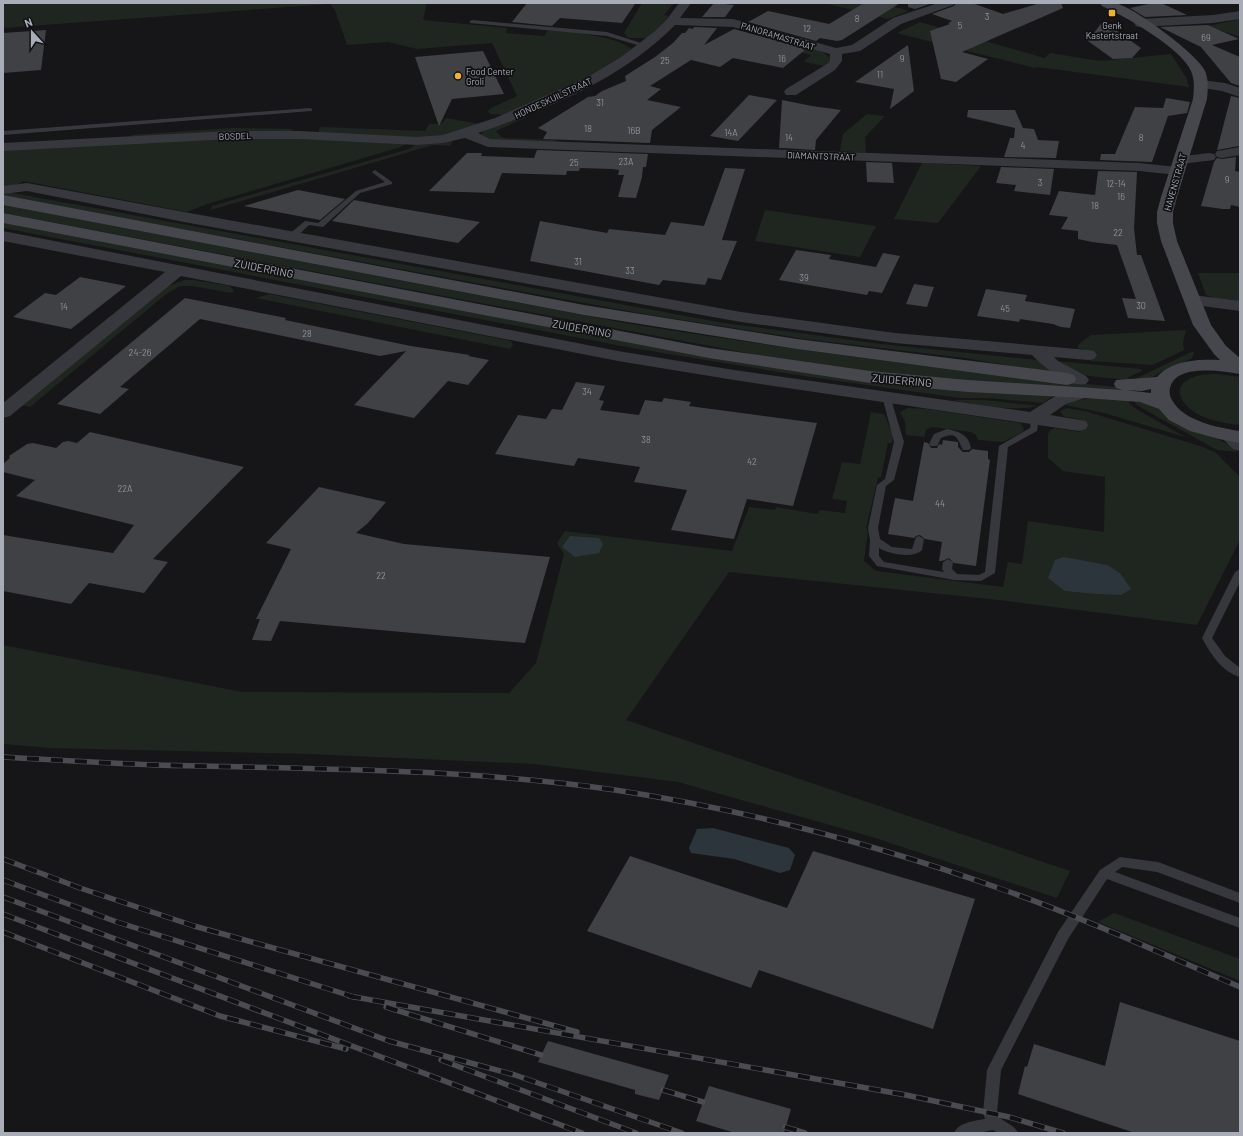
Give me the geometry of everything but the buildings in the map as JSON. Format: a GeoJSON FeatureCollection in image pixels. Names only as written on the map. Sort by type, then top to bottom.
{"type":"FeatureCollection","features":[{"type":"Feature","properties":{"kind":"main road"},"geometry":{"type":"LineString","coordinates":[[1106,3],[1159,35],[1187,57],[1198,70],[1201,84]]}},
{"type":"Feature","properties":{"kind":"main road","name":"HAVENSTRAAT"},"geometry":{"type":"LineString","coordinates":[[1201,84],[1200,99],[1165,212],[1165,223],[1169,241],[1202,324],[1220,350],[1240,368]]}},
{"type":"Feature","properties":{"kind":"main road","name":"ZUIDERRING"},"geometry":{"type":"LineString","coordinates":[[3,200],[600,312],[797,344],[1082,386],[1143,397],[1165,405]]}},
{"type":"Feature","properties":{"kind":"main road","name":"ZUIDERRING"},"geometry":{"type":"LineString","coordinates":[[3,218],[709,353],[870,377],[968,386],[1142,385],[1162,382]]}},
{"type":"Feature","properties":{"kind":"main road","name":"HAVENSTRAAT"},"geometry":{"type":"LineString","coordinates":[[1199,365],[1202,358],[1202,324]]}},
{"type":"Feature","properties":{"kind":"main road"},"geometry":{"type":"LineString","coordinates":[[1236,439],[1204,429],[1175,415],[1165,405],[1160,392],[1162,382],[1166,377],[1185,368],[1199,365],[1223,365],[1240,368]]}},
{"type":"Feature","properties":{"kind":"street","name":"HONDESKUILSTRAAT"},"geometry":{"type":"LineString","coordinates":[[466,133],[515,115],[574,89],[625,60],[672,21],[685,3]]}},
{"type":"Feature","properties":{"kind":"street","name":"PANORAMASTRAAT"},"geometry":{"type":"LineString","coordinates":[[672,21],[733,23],[836,52],[856,48],[888,25],[949,3]]}},
{"type":"Feature","properties":{"kind":"street"},"geometry":{"type":"LineString","coordinates":[[1234,3],[1240,6]]}},
{"type":"Feature","properties":{"kind":"street"},"geometry":{"type":"LineString","coordinates":[[1140,23],[1240,15]]}},
{"type":"Feature","properties":{"kind":"street"},"geometry":{"type":"LineString","coordinates":[[1159,35],[1213,18]]}},
{"type":"Feature","properties":{"kind":"street"},"geometry":{"type":"LineString","coordinates":[[791,92],[831,67],[836,61],[836,52]]}},
{"type":"Feature","properties":{"kind":"street"},"geometry":{"type":"LineString","coordinates":[[1201,84],[1225,87],[1240,93]]}},
{"type":"Feature","properties":{"kind":"street","name":"BOSDEL"},"geometry":{"type":"LineString","coordinates":[[3,147],[268,135],[417,140],[443,138],[466,133]]}},
{"type":"Feature","properties":{"kind":"street","name":"DIAMANTSTRAAT"},"geometry":{"type":"LineString","coordinates":[[466,133],[488,143],[1139,167],[1179,165],[1198,159],[1240,151]]}},
{"type":"Feature","properties":{"kind":"street"},"geometry":{"type":"LineString","coordinates":[[3,190],[27,187],[291,237],[741,317],[895,338],[1088,355]]}},
{"type":"Feature","properties":{"kind":"street","name":"ZUIDERRING"},"geometry":{"type":"LineString","coordinates":[[3,236],[618,356],[734,375],[1079,425]]}},
{"type":"Feature","properties":{"kind":"street"},"geometry":{"type":"LineString","coordinates":[[3,412],[178,270]]}},
{"type":"Feature","properties":{"kind":"street"},"geometry":{"type":"LineString","coordinates":[[1193,300],[1240,306]]}},
{"type":"Feature","properties":{"kind":"street"},"geometry":{"type":"LineString","coordinates":[[1035,418],[1082,386],[1052,365],[1038,351]]}},
{"type":"Feature","properties":{"kind":"lane"},"geometry":{"type":"LineString","coordinates":[[472,22],[607,34],[644,45]]}},
{"type":"Feature","properties":{"kind":"lane"},"geometry":{"type":"LineString","coordinates":[[3,133],[310,110]]}},
{"type":"Feature","properties":{"kind":"lane"},"geometry":{"type":"LineString","coordinates":[[291,237],[308,223],[320,225],[358,192],[390,183],[375,172]]}},
{"type":"Feature","properties":{"kind":"lane"},"geometry":{"type":"LineString","coordinates":[[886,396],[899,442],[889,480],[882,485],[873,528],[875,540],[874,556],[881,564],[954,577],[980,578],[990,573],[1004,446],[1034,429],[1035,418]]}},
{"type":"Feature","properties":{"kind":"lane"},"geometry":{"type":"LineString","coordinates":[[934,444],[937,436],[947,432],[960,435],[966,441],[966,448]]}},
{"type":"Feature","properties":{"kind":"lane"},"geometry":{"type":"LineString","coordinates":[[875,540],[889,550],[913,552],[917,550],[919,538]]}},
{"type":"Feature","properties":{"kind":"lane"},"geometry":{"type":"LineString","coordinates":[[948,562],[947,569],[954,577]]}},
{"type":"Feature","properties":{"kind":"lane"},"geometry":{"type":"LineString","coordinates":[[1240,572],[1207,638],[1213,649],[1235,671],[1240,673]]}},
{"type":"Feature","properties":{"kind":"lane"},"geometry":{"type":"LineString","coordinates":[[1011,1133],[994,1123],[990,1113],[994,1070],[1063,936],[1104,873],[1120,862],[1158,867],[1240,898]]}},
{"type":"Feature","properties":{"kind":"lane"},"geometry":{"type":"LineString","coordinates":[[1104,873],[1240,923]]}},
{"type":"Feature","properties":{"kind":"lane"},"geometry":{"type":"LineString","coordinates":[[961,1133],[968,1129],[994,1123]]}},
{"type":"Feature","properties":{"kind":"shaded area"},"geometry":{"type":"Polygon","coordinates":[[[3,3],[427,3],[423,20],[507,28],[506,33],[544,36],[548,30],[580,34],[617,41],[626,45],[632,50],[583,81],[508,115],[490,114],[488,111],[491,108],[517,96],[492,43],[417,49],[388,42],[347,45],[335,10],[330,4],[3,28],[3,3]]]}},
{"type":"Feature","properties":{"kind":"shaded area"},"geometry":{"type":"Polygon","coordinates":[[[642,3],[674,3],[664,15],[669,16],[649,38],[629,38],[624,33],[642,3]]]}},
{"type":"Feature","properties":{"kind":"shaded area"},"geometry":{"type":"Polygon","coordinates":[[[824,3],[881,3],[909,11],[888,19],[824,3]]]}},
{"type":"Feature","properties":{"kind":"shaded area"},"geometry":{"type":"Polygon","coordinates":[[[1240,19],[1240,37],[1208,26],[1240,19]]]}},
{"type":"Feature","properties":{"kind":"shaded area"},"geometry":{"type":"Polygon","coordinates":[[[920,22],[1044,58],[1050,53],[1100,61],[1171,54],[1187,79],[1189,87],[1037,67],[1035,68],[897,33],[920,22]]]}},
{"type":"Feature","properties":{"kind":"shaded area"},"geometry":{"type":"Polygon","coordinates":[[[761,33],[821,51],[831,58],[830,62],[825,66],[804,62],[811,55],[750,41],[760,36],[756,35],[761,33]]]}},
{"type":"Feature","properties":{"kind":"shaded area"},"geometry":{"type":"Polygon","coordinates":[[[867,114],[885,116],[865,137],[866,153],[840,151],[843,134],[867,114]]]}},
{"type":"Feature","properties":{"kind":"shaded area"},"geometry":{"type":"Polygon","coordinates":[[[524,115],[527,117],[496,131],[501,137],[506,138],[557,140],[554,143],[515,143],[486,138],[481,134],[485,130],[524,115]]]}},
{"type":"Feature","properties":{"kind":"shaded area"},"geometry":{"type":"Polygon","coordinates":[[[446,118],[480,124],[448,135],[421,138],[318,134],[320,127],[425,131],[429,124],[441,124],[446,118]]]}},
{"type":"Feature","properties":{"kind":"shaded area"},"geometry":{"type":"Polygon","coordinates":[[[232,128],[294,129],[290,132],[132,137],[131,135],[232,128]]]}},
{"type":"Feature","properties":{"kind":"shaded area"},"geometry":{"type":"Polygon","coordinates":[[[282,138],[408,143],[398,148],[207,204],[187,212],[23,181],[14,187],[3,188],[3,150],[203,139],[282,138]]]}},
{"type":"Feature","properties":{"kind":"shaded area"},"geometry":{"type":"Polygon","coordinates":[[[454,139],[450,146],[433,145],[211,210],[212,206],[409,149],[418,143],[454,139]]]}},
{"type":"Feature","properties":{"kind":"shaded area"},"geometry":{"type":"Polygon","coordinates":[[[922,163],[981,166],[938,223],[894,219],[922,163]]]}},
{"type":"Feature","properties":{"kind":"shaded area"},"geometry":{"type":"Polygon","coordinates":[[[3,193],[13,193],[724,323],[881,344],[1038,360],[1056,374],[965,358],[805,339],[650,315],[3,196],[3,193]]]}},
{"type":"Feature","properties":{"kind":"shaded area"},"geometry":{"type":"Polygon","coordinates":[[[3,205],[625,323],[876,360],[1128,388],[1129,393],[1002,386],[810,365],[3,213],[3,205]]]}},
{"type":"Feature","properties":{"kind":"shaded area"},"geometry":{"type":"Polygon","coordinates":[[[765,210],[876,226],[860,257],[755,241],[765,210]]]}},
{"type":"Feature","properties":{"kind":"shaded area"},"geometry":{"type":"Polygon","coordinates":[[[3,223],[649,346],[1054,395],[1043,403],[987,398],[960,398],[810,377],[632,348],[3,228],[3,223]]]}},
{"type":"Feature","properties":{"kind":"shaded area"},"geometry":{"type":"Polygon","coordinates":[[[1198,273],[1240,273],[1240,302],[1221,300],[1206,295],[1198,273]]]}},
{"type":"Feature","properties":{"kind":"shaded area"},"geometry":{"type":"Polygon","coordinates":[[[184,280],[194,280],[230,286],[234,291],[231,293],[192,286],[178,287],[165,295],[30,407],[21,405],[169,286],[184,280]]]}},
{"type":"Feature","properties":{"kind":"shaded area"},"geometry":{"type":"Polygon","coordinates":[[[269,294],[511,341],[513,345],[510,349],[256,298],[269,294]]]}},
{"type":"Feature","properties":{"kind":"shaded area"},"geometry":{"type":"Polygon","coordinates":[[[1186,330],[1183,343],[1184,350],[1153,365],[1090,361],[1086,350],[1077,348],[1079,344],[1091,335],[1186,330]]]}},
{"type":"Feature","properties":{"kind":"shaded area"},"geometry":{"type":"Polygon","coordinates":[[[1191,352],[1194,352],[1192,358],[1155,376],[1135,379],[1191,352]]]}},
{"type":"Feature","properties":{"kind":"shaded area"},"geometry":{"type":"Polygon","coordinates":[[[1056,361],[1141,369],[1142,371],[1129,377],[1128,380],[1089,376],[1077,373],[1056,361]]]}},
{"type":"Feature","properties":{"kind":"shaded area"},"geometry":{"type":"Polygon","coordinates":[[[1208,374],[1240,377],[1240,425],[1220,422],[1201,416],[1190,409],[1181,398],[1180,388],[1191,378],[1208,374]]]}},
{"type":"Feature","properties":{"kind":"shaded area"},"geometry":{"type":"Polygon","coordinates":[[[1096,397],[1129,399],[1129,403],[1133,407],[1185,437],[1104,413],[1065,405],[1069,402],[1096,397]]]}},
{"type":"Feature","properties":{"kind":"shaded area"},"geometry":{"type":"Polygon","coordinates":[[[952,400],[985,400],[1038,406],[1027,408],[1006,408],[984,406],[952,400]]]}},
{"type":"Feature","properties":{"kind":"shaded area"},"geometry":{"type":"Polygon","coordinates":[[[1134,400],[1163,411],[1227,444],[1238,452],[1217,450],[1140,407],[1134,400]]]}},
{"type":"Feature","properties":{"kind":"shaded area"},"geometry":{"type":"Polygon","coordinates":[[[908,408],[927,409],[1020,423],[1024,428],[1023,432],[1003,442],[978,440],[976,435],[971,432],[932,427],[926,430],[924,437],[906,435],[905,422],[900,412],[908,408]]]}},
{"type":"Feature","properties":{"kind":"shaded area"},"geometry":{"type":"Polygon","coordinates":[[[1066,408],[1085,411],[1200,446],[1215,452],[1240,477],[1240,540],[1197,625],[999,600],[729,572],[626,720],[1070,871],[1057,898],[872,837],[678,782],[534,764],[310,754],[50,748],[3,744],[3,645],[242,692],[509,693],[536,663],[564,554],[557,543],[565,531],[732,551],[749,507],[775,510],[776,507],[817,514],[820,510],[845,513],[847,501],[832,499],[842,462],[860,464],[871,412],[884,414],[893,435],[892,443],[888,443],[881,477],[878,478],[866,528],[868,531],[864,561],[876,571],[1003,587],[1008,562],[1022,564],[1028,521],[1104,532],[1105,477],[1063,471],[1048,458],[1048,434],[1050,430],[1055,428],[1080,432],[1082,420],[1063,416],[1060,411],[1066,408]]]}},
{"type":"Feature","properties":{"kind":"shaded area"},"geometry":{"type":"Polygon","coordinates":[[[570,536],[599,538],[603,544],[599,553],[575,557],[562,547],[570,536]]]}},
{"type":"Feature","properties":{"kind":"shaded area"},"geometry":{"type":"Polygon","coordinates":[[[1064,557],[1107,565],[1120,573],[1131,589],[1121,595],[1065,591],[1048,578],[1055,560],[1064,557]]]}},
{"type":"Feature","properties":{"kind":"shaded area"},"geometry":{"type":"Polygon","coordinates":[[[713,828],[789,848],[795,855],[790,870],[780,873],[734,859],[691,853],[689,848],[697,829],[713,828]]]}},
{"type":"Feature","properties":{"kind":"shaded area"},"geometry":{"type":"Polygon","coordinates":[[[1114,913],[1240,959],[1240,981],[1098,922],[1114,913]]]}},
{"type":"Feature","properties":{"kind":"railway"},"geometry":{"type":"LineString","coordinates":[[3,757],[156,765],[443,773],[558,783],[664,798],[763,819],[909,858],[1064,912],[1240,987]]}},
{"type":"Feature","properties":{"kind":"railway"},"geometry":{"type":"LineString","coordinates":[[3,859],[80,888],[194,926],[577,1032]]}},
{"type":"Feature","properties":{"kind":"railway"},"geometry":{"type":"LineString","coordinates":[[3,880],[117,922],[353,997]]}},
{"type":"Feature","properties":{"kind":"railway"},"geometry":{"type":"LineString","coordinates":[[3,897],[389,1041],[515,1075],[682,1133]]}},
{"type":"Feature","properties":{"kind":"railway"},"geometry":{"type":"LineString","coordinates":[[3,914],[582,1133]]}},
{"type":"Feature","properties":{"kind":"railway"},"geometry":{"type":"LineString","coordinates":[[3,932],[220,1016],[346,1049]]}},
{"type":"Feature","properties":{"kind":"railway"},"geometry":{"type":"LineString","coordinates":[[349,996],[353,997]]}},
{"type":"Feature","properties":{"kind":"railway"},"geometry":{"type":"LineString","coordinates":[[353,997],[906,1095],[1009,1117],[1063,1133]]}},
{"type":"Feature","properties":{"kind":"railway"},"geometry":{"type":"LineString","coordinates":[[386,1007],[541,1055]]}},
{"type":"Feature","properties":{"kind":"railway"},"geometry":{"type":"LineString","coordinates":[[441,1060],[636,1133]]}},
{"type":"Feature","properties":{"kind":"railway"},"geometry":{"type":"LineString","coordinates":[[663,1090],[703,1102]]}},
{"type":"Feature","properties":{"kind":"railway"},"geometry":{"type":"LineString","coordinates":[[785,1127],[805,1133]]}},
{"type":"Feature","properties":{"kind":"place","name":"Genk Kastertstraat"},"geometry":{"type":"Point","coordinates":[1112,13]}},
{"type":"Feature","properties":{"kind":"place","name":"Food Center Groli"},"geometry":{"type":"Point","coordinates":[458,76]}}]}
